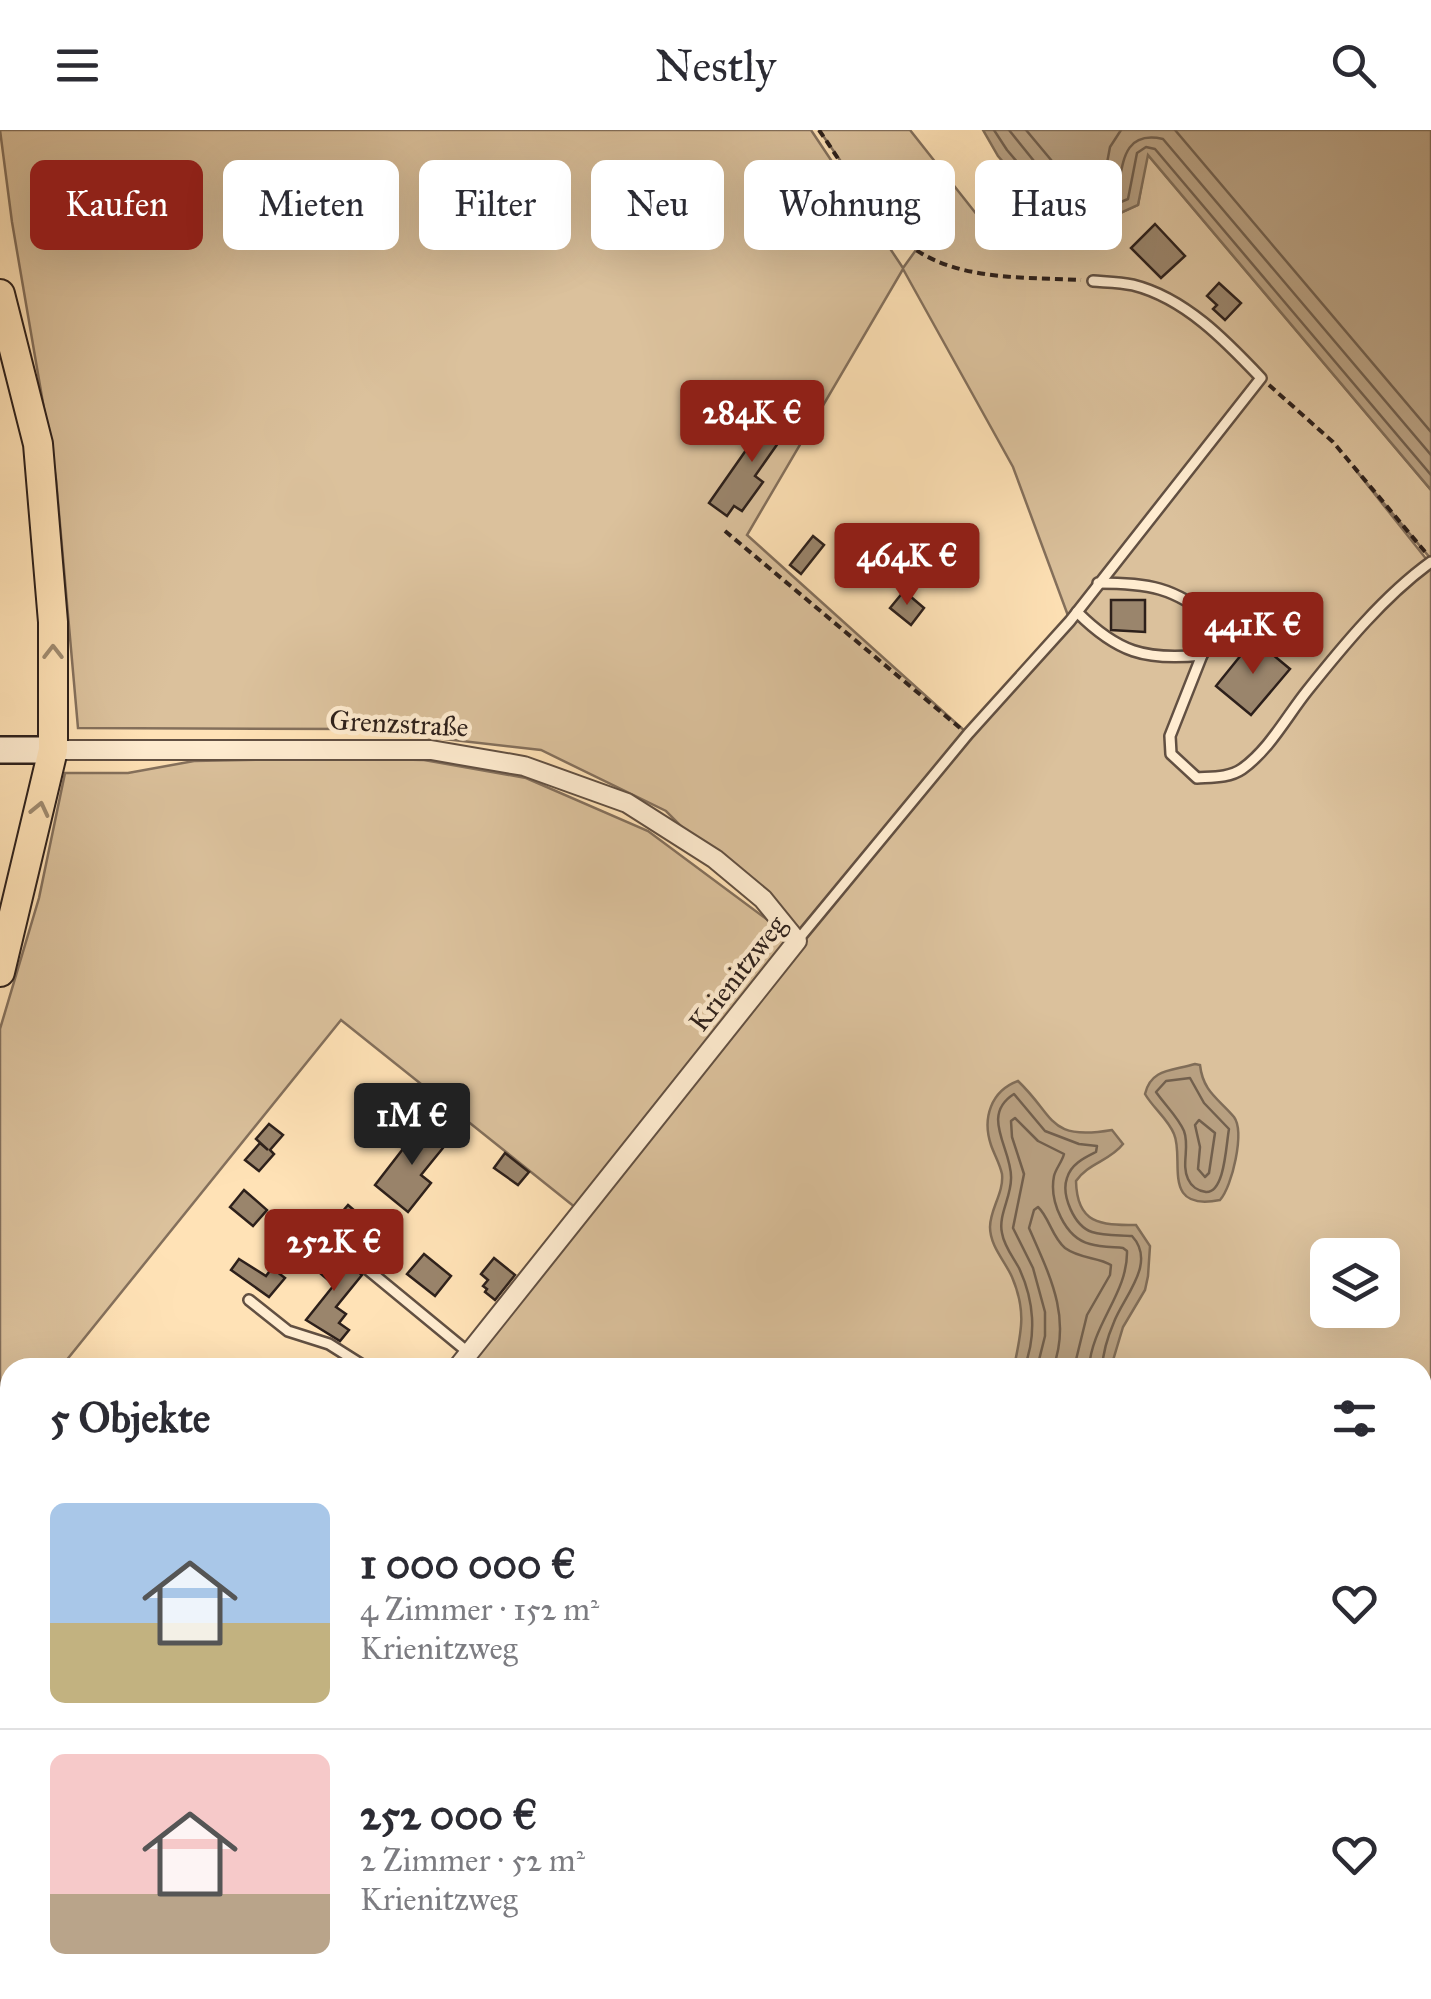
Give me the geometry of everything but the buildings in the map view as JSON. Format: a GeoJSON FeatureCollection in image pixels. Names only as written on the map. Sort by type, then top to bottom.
{"type":"FeatureCollection","features":[{"type":"Feature","properties":{"kind":"main road"},"geometry":{"type":"LineString","coordinates":[[0,294],[38,444],[52,622],[40,750],[0,972]]}},
{"type":"Feature","properties":{"kind":"street","name":"Grenzstraße"},"geometry":{"type":"LineString","coordinates":[[0,750],[431,750],[524,766],[627,804],[715,859],[763,899],[797,942]]}},
{"type":"Feature","properties":{"kind":"street","name":"Krienitzweg"},"geometry":{"type":"LineString","coordinates":[[465,1358],[797,942]]}},
{"type":"Feature","properties":{"kind":"lane"},"geometry":{"type":"LineString","coordinates":[[1093,281],[1133,286],[1170,301],[1196,317],[1262,378]]}},
{"type":"Feature","properties":{"kind":"lane","name":"Krienitzweg"},"geometry":{"type":"LineString","coordinates":[[797,942],[968,734],[1073,617],[1262,378]]}},
{"type":"Feature","properties":{"kind":"lane"},"geometry":{"type":"LineString","coordinates":[[1098,584],[1144,583],[1195,604],[1214,620],[1211,637],[1170,736],[1171,754],[1197,778],[1225,776],[1242,768],[1271,740],[1342,650],[1408,578],[1431,560]]}},
{"type":"Feature","properties":{"kind":"lane"},"geometry":{"type":"LineString","coordinates":[[1073,617],[1123,649],[1172,658],[1202,655]]}},
{"type":"Feature","properties":{"kind":"lane"},"geometry":{"type":"LineString","coordinates":[[320,1231],[461,1358]]}},
{"type":"Feature","properties":{"kind":"lane"},"geometry":{"type":"LineString","coordinates":[[249,1300],[288,1331],[330,1344],[352,1358]]}},
{"type":"Feature","properties":{"kind":"path"},"geometry":{"type":"LineString","coordinates":[[819,130],[879,216],[916,250],[957,268],[995,275],[1093,281]]}},
{"type":"Feature","properties":{"kind":"path"},"geometry":{"type":"LineString","coordinates":[[1262,378],[1332,442],[1431,560]]}},
{"type":"Feature","properties":{"kind":"path"},"geometry":{"type":"LineString","coordinates":[[725,530],[968,734]]}},
{"type":"Feature","properties":{"kind":"shaded area"},"geometry":{"type":"Polygon","coordinates":[[[0,130],[811,130],[831,160],[744,160],[744,250],[891,250],[903,268],[916,250],[955,250],[955,187],[975,212],[975,250],[1122,250],[1122,212],[1138,205],[1147,154],[1431,490],[1431,559],[1354,468],[1431,565],[1431,1358],[473,1358],[921,793],[576,1208],[341,1020],[68,1358],[0,1358],[0,1029],[39,898],[65,773],[128,773],[194,761],[334,758],[424,760],[526,778],[648,831],[792,938],[666,811],[541,750],[357,729],[78,728],[56,479],[0,130]],[[903,269],[747,535],[967,733],[1070,621],[1013,467],[903,269]]]}},
{"type":"Feature","properties":{"kind":"shaded area"},"geometry":{"type":"Polygon","coordinates":[[[819,130],[910,130],[934,160],[840,160],[819,130]]]}},
{"type":"Feature","properties":{"kind":"water"},"geometry":{"type":"Polygon","coordinates":[[[983,130],[1431,130],[1431,490],[1148,155],[1138,205],[1122,212],[1122,160],[1001,160],[983,130]]]}},
{"type":"Feature","properties":{"kind":"water"},"geometry":{"type":"Polygon","coordinates":[[[1200,1065],[1208,1089],[1237,1124],[1236,1159],[1220,1200],[1201,1202],[1182,1191],[1174,1134],[1145,1094],[1158,1075],[1200,1065]]]}},
{"type":"Feature","properties":{"kind":"water"},"geometry":{"type":"Polygon","coordinates":[[[1018,1081],[1064,1129],[1091,1133],[1112,1130],[1123,1144],[1076,1181],[1077,1195],[1086,1214],[1101,1222],[1136,1225],[1150,1246],[1145,1290],[1123,1327],[1114,1358],[1016,1358],[1021,1312],[1012,1277],[991,1234],[1002,1174],[988,1135],[991,1107],[1018,1081]]]}}]}
